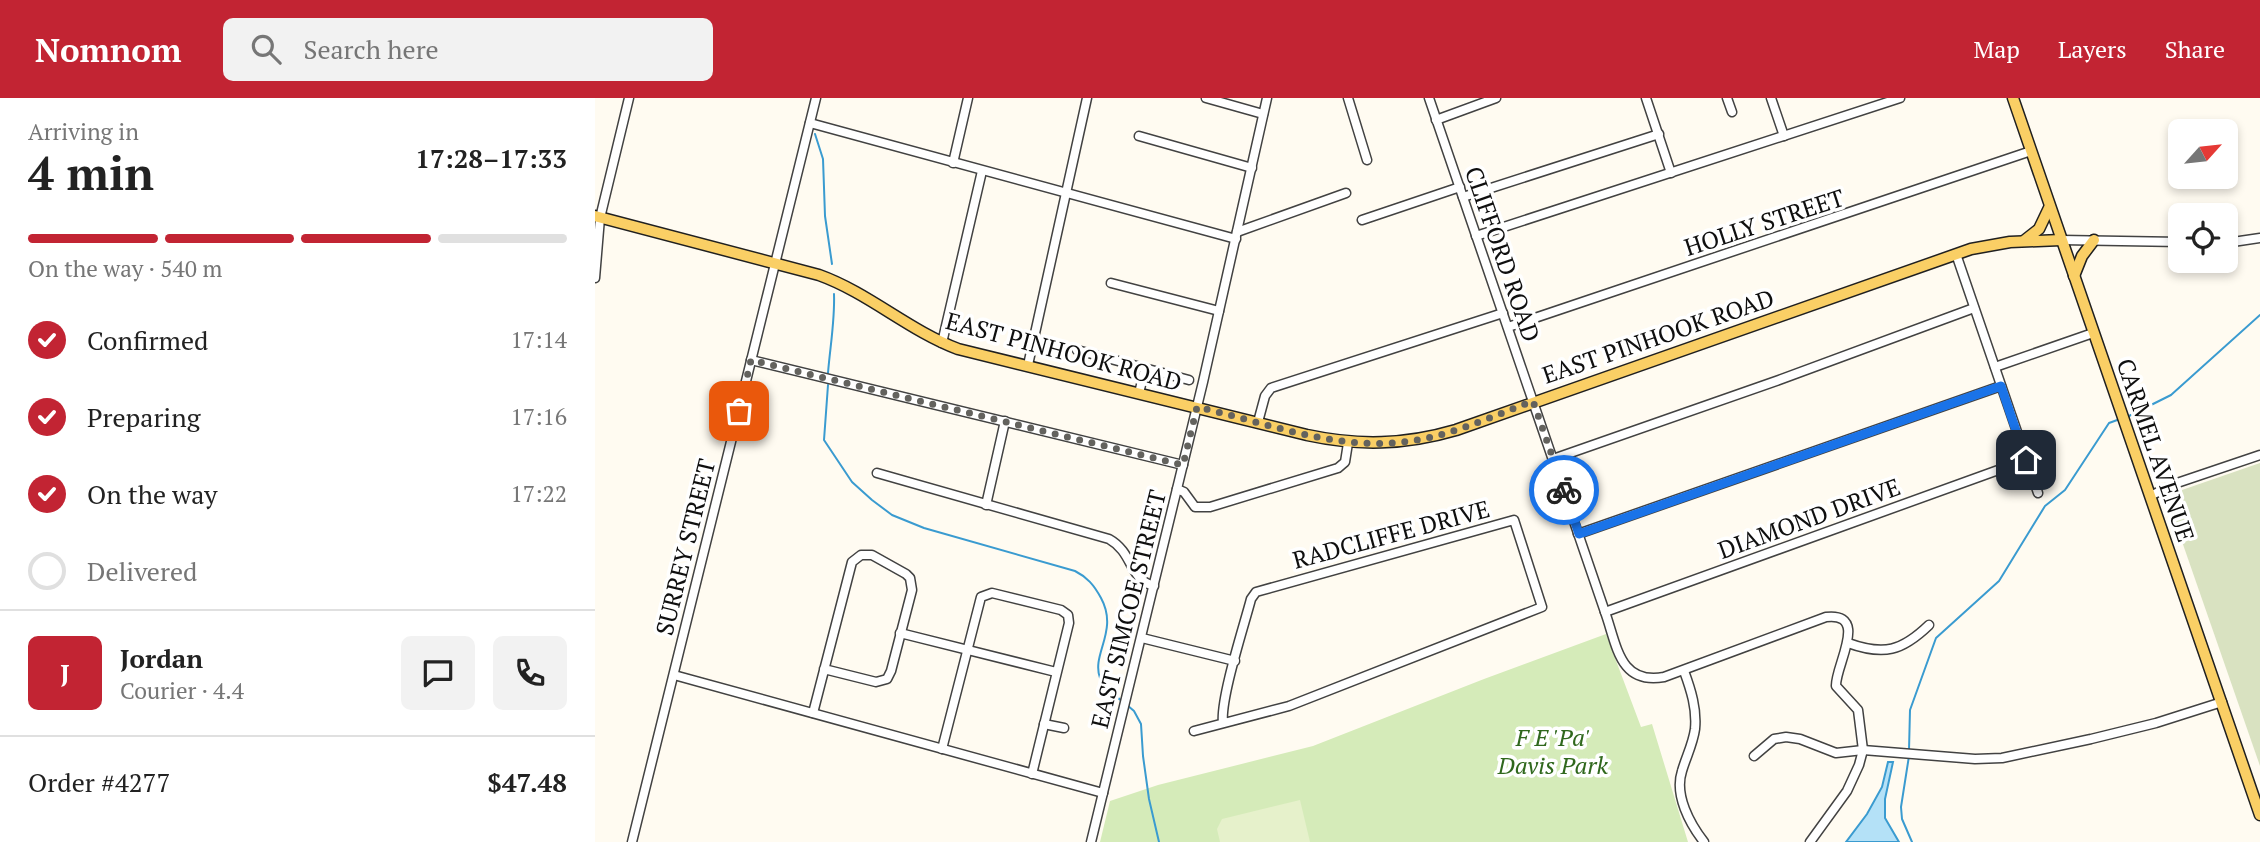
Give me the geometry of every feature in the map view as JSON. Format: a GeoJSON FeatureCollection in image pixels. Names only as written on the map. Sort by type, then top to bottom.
{"type":"FeatureCollection","features":[{"type":"Feature","properties":{"kind":"main road","name":"CARMEL AVENUE"},"geometry":{"type":"LineString","coordinates":[[2013,98],[2260,815]]}},
{"type":"Feature","properties":{"kind":"main road"},"geometry":{"type":"LineString","coordinates":[[2024,241],[2039,229],[2049,208]]}},
{"type":"Feature","properties":{"kind":"main road","name":"EAST PINHOOK ROAD"},"geometry":{"type":"LineString","coordinates":[[598,217],[819,275],[845,285],[920,333],[983,356],[1348,443],[1395,443],[1434,436],[1672,356],[1957,254],[1995,244],[2061,240]]}},
{"type":"Feature","properties":{"kind":"main road"},"geometry":{"type":"LineString","coordinates":[[2074,277],[2082,256],[2094,240]]}},
{"type":"Feature","properties":{"kind":"street"},"geometry":{"type":"LineString","coordinates":[[595,278],[598,217],[629,98]]}},
{"type":"Feature","properties":{"kind":"street","name":"SURREY STREET"},"geometry":{"type":"LineString","coordinates":[[632,842],[816,98]]}},
{"type":"Feature","properties":{"kind":"street"},"geometry":{"type":"LineString","coordinates":[[953,163],[968,98]]}},
{"type":"Feature","properties":{"kind":"street"},"geometry":{"type":"LineString","coordinates":[[1028,365],[1087,98]]}},
{"type":"Feature","properties":{"kind":"street"},"geometry":{"type":"LineString","coordinates":[[1206,98],[1263,114]]}},
{"type":"Feature","properties":{"kind":"street","name":"EAST SIMCOE STREET"},"geometry":{"type":"LineString","coordinates":[[1091,842],[1197,407],[1267,98]]}},
{"type":"Feature","properties":{"kind":"street"},"geometry":{"type":"LineString","coordinates":[[1348,98],[1367,160]]}},
{"type":"Feature","properties":{"kind":"street","name":"CLIFFORD ROAD"},"geometry":{"type":"LineString","coordinates":[[1429,98],[1622,661],[1631,673],[1645,679],[1684,671]]}},
{"type":"Feature","properties":{"kind":"street"},"geometry":{"type":"LineString","coordinates":[[1436,120],[1496,98]]}},
{"type":"Feature","properties":{"kind":"street"},"geometry":{"type":"LineString","coordinates":[[1646,98],[1671,173]]}},
{"type":"Feature","properties":{"kind":"street"},"geometry":{"type":"LineString","coordinates":[[1727,98],[1732,112]]}},
{"type":"Feature","properties":{"kind":"street"},"geometry":{"type":"LineString","coordinates":[[1771,98],[1784,135]]}},
{"type":"Feature","properties":{"kind":"street"},"geometry":{"type":"LineString","coordinates":[[1476,236],[1900,98]]}},
{"type":"Feature","properties":{"kind":"street"},"geometry":{"type":"LineString","coordinates":[[810,123],[982,171],[1236,235],[1346,193]]}},
{"type":"Feature","properties":{"kind":"street"},"geometry":{"type":"LineString","coordinates":[[1463,197],[1659,134]]}},
{"type":"Feature","properties":{"kind":"street"},"geometry":{"type":"LineString","coordinates":[[1139,136],[1252,168]]}},
{"type":"Feature","properties":{"kind":"street","name":"HOLLY STREET"},"geometry":{"type":"LineString","coordinates":[[1508,327],[2031,151]]}},
{"type":"Feature","properties":{"kind":"street"},"geometry":{"type":"LineString","coordinates":[[943,343],[982,171]]}},
{"type":"Feature","properties":{"kind":"street"},"geometry":{"type":"LineString","coordinates":[[1362,220],[1460,187]]}},
{"type":"Feature","properties":{"kind":"street"},"geometry":{"type":"LineString","coordinates":[[2238,241],[2260,238]]}},
{"type":"Feature","properties":{"kind":"street","name":"EAST PINHOOK ROAD"},"geometry":{"type":"LineString","coordinates":[[2061,240],[2168,242]]}},
{"type":"Feature","properties":{"kind":"street"},"geometry":{"type":"LineString","coordinates":[[1957,254],[2038,493]]}},
{"type":"Feature","properties":{"kind":"street"},"geometry":{"type":"LineString","coordinates":[[1111,283],[1219,311]]}},
{"type":"Feature","properties":{"kind":"street"},"geometry":{"type":"LineString","coordinates":[[1553,458],[1779,380],[1974,308]]}},
{"type":"Feature","properties":{"kind":"street"},"geometry":{"type":"LineString","coordinates":[[1258,422],[1265,396],[1271,388],[1503,313]]}},
{"type":"Feature","properties":{"kind":"street"},"geometry":{"type":"LineString","coordinates":[[1995,367],[2093,333]]}},
{"type":"Feature","properties":{"kind":"street"},"geometry":{"type":"LineString","coordinates":[[1077,350],[1189,380]]}},
{"type":"Feature","properties":{"kind":"street"},"geometry":{"type":"LineString","coordinates":[[751,360],[1183,465]]}},
{"type":"Feature","properties":{"kind":"street"},"geometry":{"type":"LineString","coordinates":[[1139,393],[1146,369]]}},
{"type":"Feature","properties":{"kind":"street"},"geometry":{"type":"LineString","coordinates":[[1579,534],[2001,386]]}},
{"type":"Feature","properties":{"kind":"street"},"geometry":{"type":"LineString","coordinates":[[986,505],[1005,421]]}},
{"type":"Feature","properties":{"kind":"street"},"geometry":{"type":"LineString","coordinates":[[1177,489],[1184,492],[1195,507],[1210,507],[1338,468],[1345,462],[1348,443]]}},
{"type":"Feature","properties":{"kind":"street"},"geometry":{"type":"LineString","coordinates":[[2150,496],[2177,483],[2260,455]]}},
{"type":"Feature","properties":{"kind":"street","name":"DIAMOND DRIVE"},"geometry":{"type":"LineString","coordinates":[[1605,612],[2026,460]]}},
{"type":"Feature","properties":{"kind":"street"},"geometry":{"type":"LineString","coordinates":[[877,473],[1112,540],[1125,552],[1138,578],[1154,586]]}},
{"type":"Feature","properties":{"kind":"street","name":"RADCLIFFE DRIVE"},"geometry":{"type":"LineString","coordinates":[[1194,731],[1289,706],[1542,607],[1514,520],[1259,590],[1251,599],[1223,712],[1223,723]]}},
{"type":"Feature","properties":{"kind":"street"},"geometry":{"type":"LineString","coordinates":[[813,713],[824,669],[850,567],[857,556],[866,554],[902,570],[910,578],[912,590],[891,671],[884,681],[876,682],[824,669]]}},
{"type":"Feature","properties":{"kind":"street"},"geometry":{"type":"LineString","coordinates":[[942,749],[979,600],[984,594],[992,593],[1061,610],[1068,615],[1069,623],[1032,774]]}},
{"type":"Feature","properties":{"kind":"street"},"geometry":{"type":"LineString","coordinates":[[1704,842],[1688,815],[1680,786],[1696,720],[1684,671],[1826,617],[1834,617],[1843,621],[1849,631],[1836,686],[1858,710],[1863,750],[1847,791],[1810,842]]}},
{"type":"Feature","properties":{"kind":"street"},"geometry":{"type":"LineString","coordinates":[[1848,643],[1871,650],[1891,650],[1913,640],[1930,625]]}},
{"type":"Feature","properties":{"kind":"street"},"geometry":{"type":"LineString","coordinates":[[900,634],[1056,672]]}},
{"type":"Feature","properties":{"kind":"street"},"geometry":{"type":"LineString","coordinates":[[1142,638],[1235,661]]}},
{"type":"Feature","properties":{"kind":"street"},"geometry":{"type":"LineString","coordinates":[[674,675],[1103,793]]}},
{"type":"Feature","properties":{"kind":"street"},"geometry":{"type":"LineString","coordinates":[[1754,755],[1780,737],[1800,739],[1836,753],[1863,750],[1975,759],[2002,758],[2156,723],[2222,702]]}},
{"type":"Feature","properties":{"kind":"street"},"geometry":{"type":"LineString","coordinates":[[1044,724],[1064,728]]}},
{"type":"Feature","properties":{"kind":"green space"},"geometry":{"type":"Polygon","coordinates":[[[2260,463],[2260,766],[2170,507],[2182,490],[2260,463]]]}},
{"type":"Feature","properties":{"kind":"green space","name":"F E 'Pa' Davis Park"},"geometry":{"type":"Polygon","coordinates":[[[1606,634],[1641,727],[1652,724],[1688,842],[1100,842],[1110,801],[1158,785],[1313,746],[1606,634]]]}},
{"type":"Feature","properties":{"kind":"green space"},"geometry":{"type":"Polygon","coordinates":[[[1300,800],[1310,842],[1220,842],[1217,829],[1222,819],[1300,800]]]}},
{"type":"Feature","properties":{"kind":"water"},"geometry":{"type":"Polygon","coordinates":[[[1888,762],[1893,762],[1885,799],[1885,818],[1899,842],[1846,842],[1867,814],[1882,787],[1888,762]]]}},
{"type":"Feature","properties":{"kind":"waterway"},"geometry":{"type":"LineString","coordinates":[[815,134],[823,159],[825,216],[832,264]]}},
{"type":"Feature","properties":{"kind":"waterway"},"geometry":{"type":"LineString","coordinates":[[828,373],[834,294]]}},
{"type":"Feature","properties":{"kind":"waterway"},"geometry":{"type":"LineString","coordinates":[[2129,416],[2171,395],[2260,315]]}},
{"type":"Feature","properties":{"kind":"waterway"},"geometry":{"type":"LineString","coordinates":[[828,385],[824,440],[852,482],[872,500],[892,515],[924,528],[1075,571],[1090,582],[1106,610],[1106,631],[1098,669],[1100,678],[1123,702]]}},
{"type":"Feature","properties":{"kind":"waterway"},"geometry":{"type":"LineString","coordinates":[[1909,750],[1910,710],[1936,638],[1999,581],[2045,506],[2065,490],[2109,423],[2120,419]]}},
{"type":"Feature","properties":{"kind":"waterway"},"geometry":{"type":"LineString","coordinates":[[1127,705],[1141,724],[1149,799],[1159,842]]}},
{"type":"Feature","properties":{"kind":"waterway"},"geometry":{"type":"LineString","coordinates":[[1909,756],[1901,807],[1902,819],[1912,842]]}},
{"type":"Feature","properties":{"kind":"way so far"},"geometry":{"type":"LineString","coordinates":[[739,411],[751,360],[1183,465],[1197,407],[1339,442],[1382,444],[1413,441],[1456,430],[1533,401],[1564,490]]}},
{"type":"Feature","properties":{"kind":"route"},"geometry":{"type":"LineString","coordinates":[[1564,490],[1579,534],[2001,386],[2026,460]]}}]}
